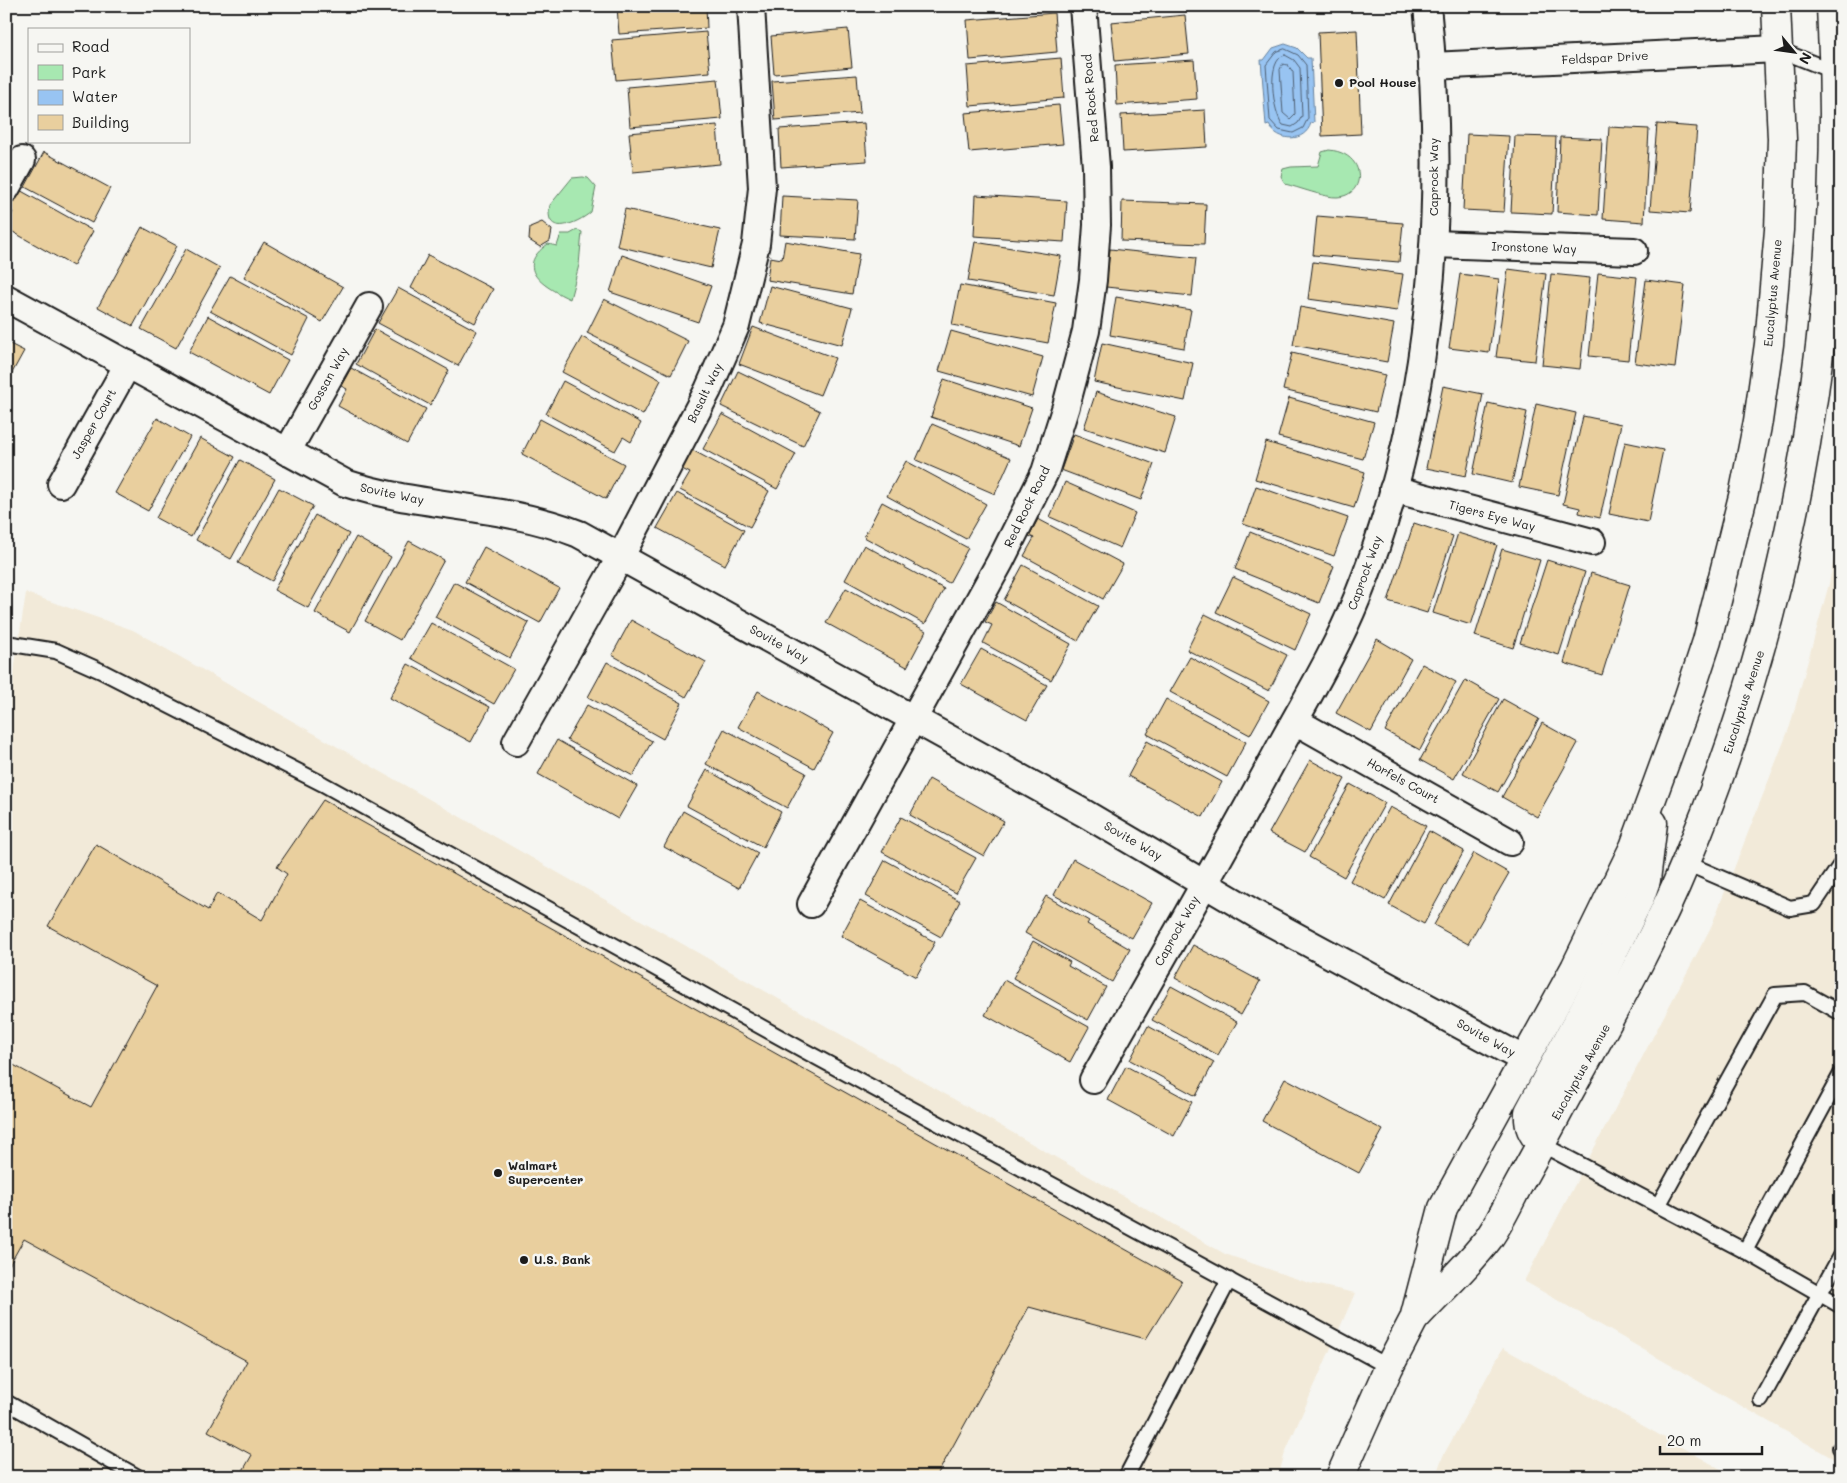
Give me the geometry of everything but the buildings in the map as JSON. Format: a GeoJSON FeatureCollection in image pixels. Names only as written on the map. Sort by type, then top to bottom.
{"type":"FeatureCollection","features":[{"type":"Feature","properties":{"kind":"main road","name":"Eucalyptus Avenue"},"geometry":{"type":"LineString","coordinates":[[1340,1477],[1389,1367],[1414,1319],[1443,1208],[1575,968],[1634,846],[1707,641],[1727,567],[1758,420],[1769,344],[1779,230],[1782,139],[1776,6]]}},
{"type":"Feature","properties":{"kind":"main road","name":"Eucalyptus Avenue"},"geometry":{"type":"LineString","coordinates":[[1414,1319],[1490,1237],[1635,971],[1686,863],[1723,766],[1756,666],[1773,608],[1798,496],[1815,394],[1830,276],[1838,71],[1835,14]]}},
{"type":"Feature","properties":{"kind":"main road"},"geometry":{"type":"LineString","coordinates":[[1542,1144],[1531,1132],[1528,1124],[1529,1112],[1596,987],[1640,897],[1646,880],[1659,779]]}},
{"type":"Feature","properties":{"kind":"street","name":"Red Rock Road"},"geometry":{"type":"LineString","coordinates":[[811,904],[1000,562],[1046,472],[1076,373],[1092,289],[1097,225],[1096,167],[1083,6]]}},
{"type":"Feature","properties":{"kind":"street","name":"Caprock Way"},"geometry":{"type":"LineString","coordinates":[[1093,1080],[1295,721],[1357,599],[1373,556],[1393,489],[1420,373],[1434,244],[1432,66],[1426,6]]}},
{"type":"Feature","properties":{"kind":"street","name":"Basalt Way"},"geometry":{"type":"LineString","coordinates":[[516,742],[621,556],[708,390],[736,326],[749,281],[756,244],[762,188],[756,7]]}},
{"type":"Feature","properties":{"kind":"street","name":"Feldspar Drive"},"geometry":{"type":"LineString","coordinates":[[1432,66],[1778,49]]}},
{"type":"Feature","properties":{"kind":"street"},"geometry":{"type":"LineString","coordinates":[[6,189],[22,160]]}},
{"type":"Feature","properties":{"kind":"street","name":"Ironstone Way"},"geometry":{"type":"LineString","coordinates":[[1434,244],[1634,251]]}},
{"type":"Feature","properties":{"kind":"street","name":"Sovite Way"},"geometry":{"type":"LineString","coordinates":[[6,298],[346,483],[375,493],[541,520],[579,534],[1084,813],[1264,919],[1525,1060]]}},
{"type":"Feature","properties":{"kind":"street","name":"Gossan Way"},"geometry":{"type":"LineString","coordinates":[[287,452],[368,306]]}},
{"type":"Feature","properties":{"kind":"street","name":"Jasper Court"},"geometry":{"type":"LineString","coordinates":[[61,484],[128,364]]}},
{"type":"Feature","properties":{"kind":"street","name":"Tigers Eye Way"},"geometry":{"type":"LineString","coordinates":[[1393,489],[1592,542]]}},
{"type":"Feature","properties":{"kind":"street","name":"Horfels Court"},"geometry":{"type":"LineString","coordinates":[[1295,721],[1510,842]]}},
{"type":"Feature","properties":{"kind":"lane"},"geometry":{"type":"LineString","coordinates":[[1778,49],[1838,71]]}},
{"type":"Feature","properties":{"kind":"lane"},"geometry":{"type":"LineString","coordinates":[[6,643],[56,651],[101,671],[323,784],[812,1055],[1389,1367]]}},
{"type":"Feature","properties":{"kind":"lane"},"geometry":{"type":"LineString","coordinates":[[1686,863],[1790,908],[1814,904],[1841,864]]}},
{"type":"Feature","properties":{"kind":"lane"},"geometry":{"type":"LineString","coordinates":[[1658,1206],[1774,995],[1805,993],[1841,1013]]}},
{"type":"Feature","properties":{"kind":"lane"},"geometry":{"type":"LineString","coordinates":[[1745,1251],[1841,1074]]}},
{"type":"Feature","properties":{"kind":"lane"},"geometry":{"type":"LineString","coordinates":[[1542,1144],[1745,1251],[1841,1306]]}},
{"type":"Feature","properties":{"kind":"lane"},"geometry":{"type":"LineString","coordinates":[[1761,1400],[1841,1254]]}},
{"type":"Feature","properties":{"kind":"lane"},"geometry":{"type":"LineString","coordinates":[[1126,1477],[1229,1280]]}},
{"type":"Feature","properties":{"kind":"lane"},"geometry":{"type":"LineString","coordinates":[[6,1402],[138,1477]]}},
{"type":"Feature","properties":{"kind":"shaded area"},"geometry":{"type":"Polygon","coordinates":[[[1841,523],[1841,1463],[1524,1281],[1711,927],[1790,726],[1829,584],[1841,523]]]}},
{"type":"Feature","properties":{"kind":"shaded area","name":"Walmart Supercenter"},"geometry":{"type":"Polygon","coordinates":[[[26,593],[133,630],[1225,1254],[1309,1283],[1355,1293],[1285,1453],[1278,1477],[6,1477],[6,680],[14,671],[26,593]]]}},
{"type":"Feature","properties":{"kind":"shaded area"},"geometry":{"type":"Polygon","coordinates":[[[1503,1348],[1735,1477],[1435,1477],[1443,1456],[1503,1348]]]}},
{"type":"Feature","properties":{"kind":"green space"},"geometry":{"type":"Polygon","coordinates":[[[1329,150],[1350,158],[1356,166],[1358,182],[1354,190],[1347,195],[1332,197],[1285,184],[1281,176],[1283,169],[1318,166],[1322,152],[1329,150]]]}},
{"type":"Feature","properties":{"kind":"green space"},"geometry":{"type":"Polygon","coordinates":[[[572,178],[588,178],[596,187],[591,212],[570,224],[556,225],[551,222],[549,215],[550,205],[572,178]]]}},
{"type":"Feature","properties":{"kind":"green space"},"geometry":{"type":"Polygon","coordinates":[[[577,230],[582,232],[579,265],[570,299],[551,289],[536,277],[533,262],[538,253],[548,244],[557,246],[561,234],[570,234],[577,230]]]}},
{"type":"Feature","properties":{"kind":"water"},"geometry":{"type":"Polygon","coordinates":[[[1285,44],[1297,48],[1307,58],[1311,58],[1314,122],[1311,123],[1308,130],[1303,134],[1291,138],[1279,135],[1269,125],[1266,126],[1261,60],[1264,60],[1273,48],[1285,44]]]}},
{"type":"Feature","properties":{"kind":"place","name":"Pool House"},"geometry":{"type":"Point","coordinates":[1339,83]}},
{"type":"Feature","properties":{"kind":"place","name":"Walmart Supercenter"},"geometry":{"type":"Point","coordinates":[498,1173]}},
{"type":"Feature","properties":{"kind":"place","name":"U.S. Bank"},"geometry":{"type":"Point","coordinates":[524,1260]}}]}
